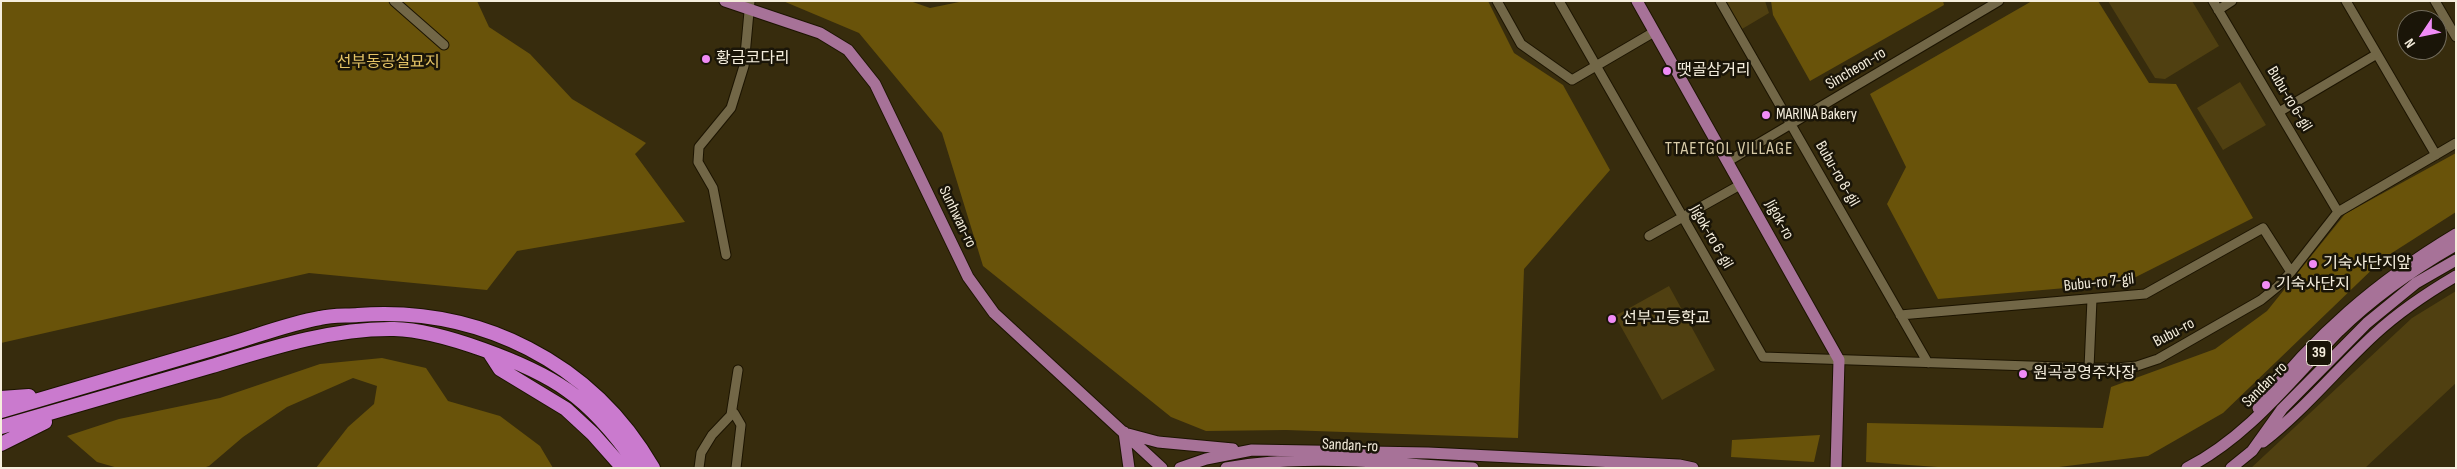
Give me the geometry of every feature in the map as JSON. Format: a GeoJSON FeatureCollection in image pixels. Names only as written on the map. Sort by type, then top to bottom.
{"type":"FeatureCollection","features":[{"type":"Feature","properties":{"kind":"highway"},"geometry":{"type":"LineString","coordinates":[[1,411],[321,318],[377,313],[417,314],[459,321],[500,335],[537,353],[579,379],[614,413],[641,447],[653,468]]}},
{"type":"Feature","properties":{"kind":"highway"},"geometry":{"type":"LineString","coordinates":[[1,427],[291,342],[341,333],[394,329],[450,339],[488,352],[531,370],[568,390],[603,422],[639,468]]}},
{"type":"Feature","properties":{"kind":"highway"},"geometry":{"type":"LineString","coordinates":[[488,352],[500,369],[566,409],[593,434],[623,468]]}},
{"type":"Feature","properties":{"kind":"highway"},"geometry":{"type":"LineString","coordinates":[[1,398],[17,398],[110,379]]}},
{"type":"Feature","properties":{"kind":"highway"},"geometry":{"type":"LineString","coordinates":[[1,444],[11,437],[91,401]]}},
{"type":"Feature","properties":{"kind":"main road","name":"Sunhwan-ro"},"geometry":{"type":"LineString","coordinates":[[726,1],[750,5],[820,33],[848,50],[875,84],[968,277],[994,313],[1162,468]]}},
{"type":"Feature","properties":{"kind":"main road","name":"Jigok-ro"},"geometry":{"type":"LineString","coordinates":[[1637,1],[1839,360]]}},
{"type":"Feature","properties":{"kind":"main road"},"geometry":{"type":"LineString","coordinates":[[2236,437],[2278,383],[2336,322],[2370,291],[2417,257],[2456,234]]}},
{"type":"Feature","properties":{"kind":"main road","name":"Sandan-ro"},"geometry":{"type":"LineString","coordinates":[[2187,468],[2236,437],[2276,399],[2340,330],[2378,297],[2421,265],[2456,245]]}},
{"type":"Feature","properties":{"kind":"main road","name":"Sandan-ro"},"geometry":{"type":"LineString","coordinates":[[2231,468],[2252,451],[2282,409],[2367,323],[2416,283],[2456,260]]}},
{"type":"Feature","properties":{"kind":"main road"},"geometry":{"type":"LineString","coordinates":[[2252,451],[2299,410],[2374,334],[2399,313],[2456,276]]}},
{"type":"Feature","properties":{"kind":"main road"},"geometry":{"type":"LineString","coordinates":[[1836,468],[1839,360]]}},
{"type":"Feature","properties":{"kind":"main road"},"geometry":{"type":"LineString","coordinates":[[1128,468],[1124,432],[1158,442],[1256,450],[1428,452],[1679,465],[1693,468]]}},
{"type":"Feature","properties":{"kind":"main road"},"geometry":{"type":"LineString","coordinates":[[1180,468],[1206,459],[1256,450]]}},
{"type":"Feature","properties":{"kind":"main road"},"geometry":{"type":"LineString","coordinates":[[1218,468],[1225,458],[1234,454]]}},
{"type":"Feature","properties":{"kind":"main road","name":"Sandan-ro"},"geometry":{"type":"LineString","coordinates":[[1226,468],[1260,462],[1308,460],[1473,468]]}},
{"type":"Feature","properties":{"kind":"street"},"geometry":{"type":"LineString","coordinates":[[394,1],[444,44]]}},
{"type":"Feature","properties":{"kind":"street"},"geometry":{"type":"LineString","coordinates":[[1497,1],[1521,44],[1572,80],[1654,32]]}},
{"type":"Feature","properties":{"kind":"street","name":"Jigok-ro 6-gil"},"geometry":{"type":"LineString","coordinates":[[1558,1],[1763,357],[1839,360]]}},
{"type":"Feature","properties":{"kind":"street","name":"Bubu-ro 8-gil"},"geometry":{"type":"LineString","coordinates":[[1720,1],[1928,363]]}},
{"type":"Feature","properties":{"kind":"street","name":"Sincheon-ro"},"geometry":{"type":"LineString","coordinates":[[1727,162],[1999,1]]}},
{"type":"Feature","properties":{"kind":"street","name":"Bubu-ro 6-gil"},"geometry":{"type":"LineString","coordinates":[[2213,1],[2338,212]]}},
{"type":"Feature","properties":{"kind":"street"},"geometry":{"type":"LineString","coordinates":[[2218,10],[2232,1]]}},
{"type":"Feature","properties":{"kind":"street"},"geometry":{"type":"LineString","coordinates":[[2347,1],[2436,155]]}},
{"type":"Feature","properties":{"kind":"street"},"geometry":{"type":"LineString","coordinates":[[2435,1],[2456,37]]}},
{"type":"Feature","properties":{"kind":"street"},"geometry":{"type":"LineString","coordinates":[[726,255],[713,188],[698,162],[699,147],[731,108],[744,66],[750,5]]}},
{"type":"Feature","properties":{"kind":"street"},"geometry":{"type":"LineString","coordinates":[[2279,112],[2377,54]]}},
{"type":"Feature","properties":{"kind":"street","name":"Bubu-ro"},"geometry":{"type":"LineString","coordinates":[[1839,360],[2089,368],[2123,367],[2158,359],[2261,300],[2278,287],[2338,212],[2456,143]]}},
{"type":"Feature","properties":{"kind":"street"},"geometry":{"type":"LineString","coordinates":[[1649,236],[1740,184]]}},
{"type":"Feature","properties":{"kind":"street","name":"Bubu-ro 7-gil"},"geometry":{"type":"LineString","coordinates":[[1900,315],[2145,294],[2263,228],[2291,272]]}},
{"type":"Feature","properties":{"kind":"street"},"geometry":{"type":"LineString","coordinates":[[2089,368],[2092,299]]}},
{"type":"Feature","properties":{"kind":"street"},"geometry":{"type":"LineString","coordinates":[[698,468],[705,447],[712,435],[731,415],[738,370]]}},
{"type":"Feature","properties":{"kind":"street"},"geometry":{"type":"LineString","coordinates":[[734,413],[741,425],[736,468]]}},
{"type":"Feature","properties":{"kind":"shaded area"},"geometry":{"type":"Polygon","coordinates":[[[1726,1],[1765,1],[1769,13],[1742,29],[1726,1]]]}},
{"type":"Feature","properties":{"kind":"shaded area"},"geometry":{"type":"Polygon","coordinates":[[[2108,1],[2192,1],[2219,46],[2165,79],[2155,78],[2108,1]]]}},
{"type":"Feature","properties":{"kind":"shaded area"},"geometry":{"type":"Polygon","coordinates":[[[2240,82],[2266,125],[2223,150],[2197,108],[2240,82]]]}},
{"type":"Feature","properties":{"kind":"shaded area"},"geometry":{"type":"Polygon","coordinates":[[[1669,286],[1715,370],[1662,400],[1615,316],[1669,286]]]}},
{"type":"Feature","properties":{"kind":"shaded area"},"geometry":{"type":"Polygon","coordinates":[[[2456,291],[2456,383],[2365,468],[2251,468],[2412,318],[2456,291]]]}},
{"type":"Feature","properties":{"kind":"green space","name":"선부동공설묘지"},"geometry":{"type":"Polygon","coordinates":[[[1,1],[477,1],[489,27],[530,54],[572,99],[646,143],[635,154],[685,222],[517,251],[487,290],[309,273],[1,343],[1,1]]]}},
{"type":"Feature","properties":{"kind":"green space"},"geometry":{"type":"Polygon","coordinates":[[[783,1],[910,1],[930,8],[964,1],[1488,1],[1514,53],[1563,85],[1610,170],[1524,269],[1518,438],[1286,430],[1206,431],[1171,417],[983,266],[942,133],[859,33],[783,1]]]}},
{"type":"Feature","properties":{"kind":"green space"},"geometry":{"type":"Polygon","coordinates":[[[1771,1],[1943,1],[1944,5],[1810,81],[1773,15],[1771,1]]]}},
{"type":"Feature","properties":{"kind":"green space"},"geometry":{"type":"Polygon","coordinates":[[[2032,1],[2098,1],[2149,83],[2176,84],[2253,218],[2124,283],[1938,299],[1887,204],[1906,167],[1870,94],[2032,1]]]}},
{"type":"Feature","properties":{"kind":"green space"},"geometry":{"type":"Polygon","coordinates":[[[2456,153],[2456,212],[2384,258],[2223,413],[2148,456],[2051,468],[1952,468],[1866,462],[1867,423],[2103,428],[2111,387],[2215,349],[2267,311],[2345,214],[2456,153]]]}},
{"type":"Feature","properties":{"kind":"green space"},"geometry":{"type":"Polygon","coordinates":[[[382,358],[426,368],[448,401],[500,416],[540,446],[553,468],[316,468],[348,427],[374,404],[377,386],[353,378],[287,407],[243,437],[209,466],[203,468],[118,468],[97,462],[67,436],[119,419],[220,398],[320,364],[382,358]]]}},
{"type":"Feature","properties":{"kind":"green space"},"geometry":{"type":"Polygon","coordinates":[[[1820,435],[1814,462],[1731,457],[1732,440],[1820,435]]]}},
{"type":"Feature","properties":{"kind":"place","name":"황금코다리"},"geometry":{"type":"Point","coordinates":[706,59]}},
{"type":"Feature","properties":{"kind":"place","name":"땟골삼거리"},"geometry":{"type":"Point","coordinates":[1667,71]}},
{"type":"Feature","properties":{"kind":"place","name":"MARINA Bakery"},"geometry":{"type":"Point","coordinates":[1766,115]}},
{"type":"Feature","properties":{"kind":"place","name":"기숙사단지앞"},"geometry":{"type":"Point","coordinates":[2313,264]}},
{"type":"Feature","properties":{"kind":"place","name":"기숙사단지"},"geometry":{"type":"Point","coordinates":[2266,285]}},
{"type":"Feature","properties":{"kind":"place","name":"선부고등학교"},"geometry":{"type":"Point","coordinates":[1612,319]}},
{"type":"Feature","properties":{"kind":"place","name":"원곡공영주차장"},"geometry":{"type":"Point","coordinates":[2023,374]}},
{"type":"Feature","properties":{"kind":"district","name":"TTAETGOL VILLAGE"},"geometry":{"type":"Point","coordinates":[1729,149]}}]}
